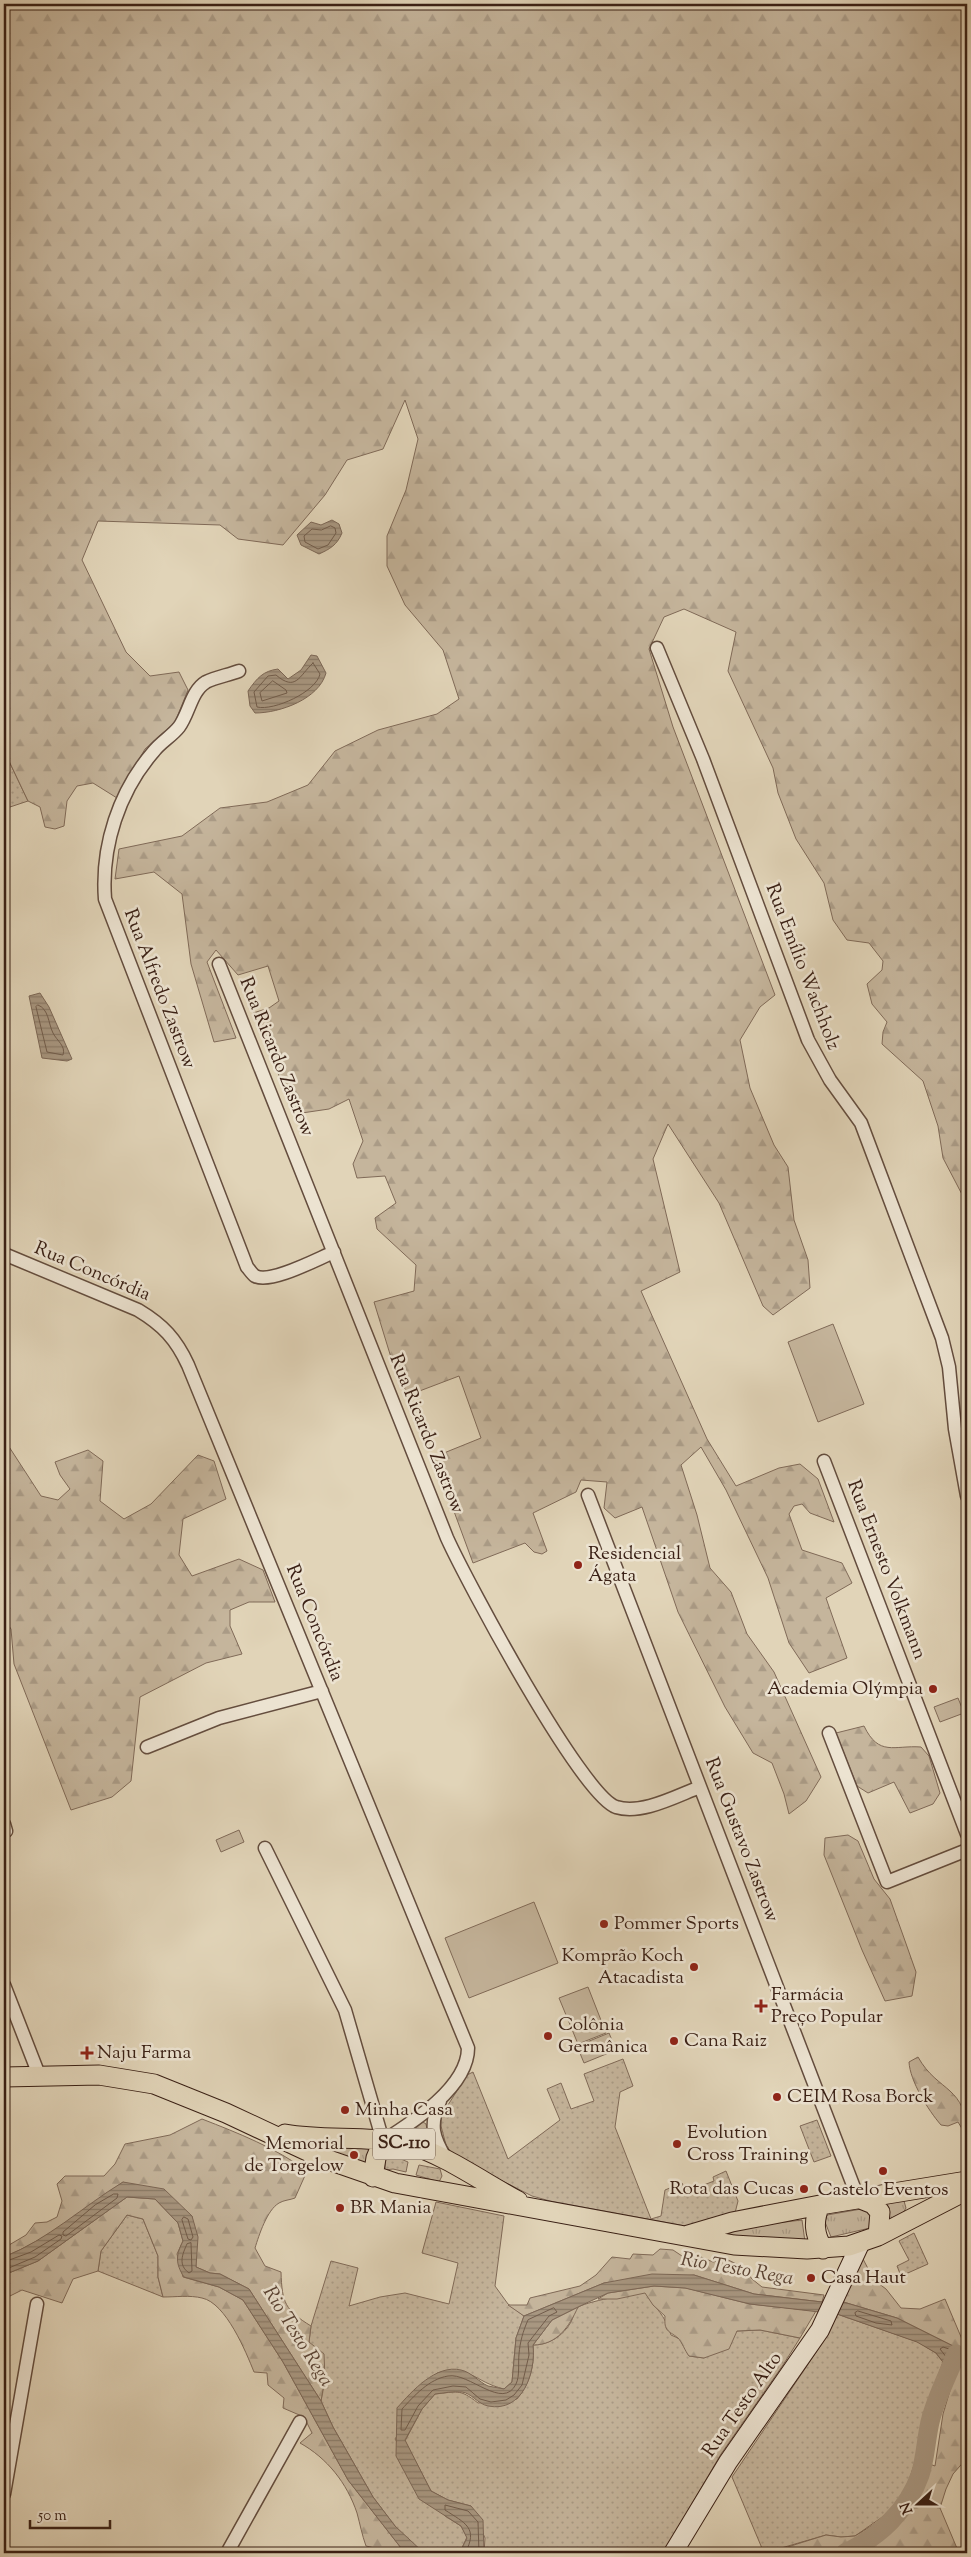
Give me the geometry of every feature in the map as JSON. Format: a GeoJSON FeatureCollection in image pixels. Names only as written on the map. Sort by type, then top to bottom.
{"type":"FeatureCollection","features":[{"type":"Feature","properties":{"kind":"main road","name":"SC-110"},"geometry":{"type":"LineString","coordinates":[[4,2077],[99,2075],[154,2084],[188,2096],[320,2157],[373,2177],[441,2192],[734,2245],[829,2248],[870,2239],[967,2190]]}},
{"type":"Feature","properties":{"kind":"main road","name":"SC-110"},"geometry":{"type":"LineString","coordinates":[[262,2130],[308,2138],[383,2141],[416,2146],[530,2208]]}},
{"type":"Feature","properties":{"kind":"main road"},"geometry":{"type":"LineString","coordinates":[[373,2177],[374,2163],[383,2141]]}},
{"type":"Feature","properties":{"kind":"main road"},"geometry":{"type":"LineString","coordinates":[[441,2192],[450,2179],[448,2162]]}},
{"type":"Feature","properties":{"kind":"main road","name":"SC-110"},"geometry":{"type":"LineString","coordinates":[[684,2236],[732,2222],[858,2198],[967,2181]]}},
{"type":"Feature","properties":{"kind":"main road"},"geometry":{"type":"LineString","coordinates":[[858,2198],[874,2204],[880,2212],[870,2239]]}},
{"type":"Feature","properties":{"kind":"main road"},"geometry":{"type":"LineString","coordinates":[[820,2205],[815,2225],[818,2241],[829,2248],[843,2279]]}},
{"type":"Feature","properties":{"kind":"main road","name":"Rua Testo Alto"},"geometry":{"type":"LineString","coordinates":[[673,2553],[728,2462],[813,2342],[843,2279],[870,2239]]}},
{"type":"Feature","properties":{"kind":"street","name":"Rua Emílio Wachholz"},"geometry":{"type":"LineString","coordinates":[[657,648],[703,759],[808,1040],[830,1080],[861,1123],[942,1338],[949,1367],[955,1429],[967,1496]]}},
{"type":"Feature","properties":{"kind":"street","name":"Rua Alfredo Zastrow"},"geometry":{"type":"LineString","coordinates":[[239,671],[206,682],[199,688],[183,722],[155,749],[135,777],[114,824],[106,852],[104,899],[247,1267],[255,1276],[264,1278],[276,1276],[334,1252]]}},
{"type":"Feature","properties":{"kind":"street","name":"Rua Ricardo Zastrow"},"geometry":{"type":"LineString","coordinates":[[219,964],[462,1570],[490,1623],[575,1762],[603,1798],[614,1806],[628,1810],[642,1808],[700,1788]]}},
{"type":"Feature","properties":{"kind":"street","name":"Rua Concórdia"},"geometry":{"type":"LineString","coordinates":[[4,1254],[138,1310],[157,1321],[171,1334],[188,1365],[468,2048],[466,2065],[442,2097],[432,2124],[438,2145],[448,2162]]}},
{"type":"Feature","properties":{"kind":"street","name":"Rua Ernesto Volkmann"},"geometry":{"type":"LineString","coordinates":[[824,1460],[967,1834]]}},
{"type":"Feature","properties":{"kind":"street","name":"Rua Gustavo Zastrow"},"geometry":{"type":"LineString","coordinates":[[588,1495],[858,2198]]}},
{"type":"Feature","properties":{"kind":"street"},"geometry":{"type":"LineString","coordinates":[[147,1747],[219,1718],[322,1691]]}},
{"type":"Feature","properties":{"kind":"street"},"geometry":{"type":"LineString","coordinates":[[829,1733],[887,1882],[967,1850]]}},
{"type":"Feature","properties":{"kind":"street"},"geometry":{"type":"LineString","coordinates":[[4,1824],[6,1831],[4,1832]]}},
{"type":"Feature","properties":{"kind":"street"},"geometry":{"type":"LineString","coordinates":[[265,1848],[345,2010],[383,2141]]}},
{"type":"Feature","properties":{"kind":"street"},"geometry":{"type":"LineString","coordinates":[[4,1985],[39,2076]]}},
{"type":"Feature","properties":{"kind":"street","name":"Rua Concórdia"},"geometry":{"type":"LineString","coordinates":[[383,2141],[442,2097]]}},
{"type":"Feature","properties":{"kind":"street"},"geometry":{"type":"LineString","coordinates":[[4,2494],[37,2304]]}},
{"type":"Feature","properties":{"kind":"street"},"geometry":{"type":"LineString","coordinates":[[227,2553],[300,2422]]}},
{"type":"Feature","properties":{"kind":"green space"},"geometry":{"type":"Polygon","coordinates":[[[4,4],[967,4],[967,1204],[943,1158],[938,1126],[923,1081],[882,1044],[883,1032],[887,1022],[872,1004],[867,984],[882,970],[883,961],[869,943],[847,940],[833,920],[824,883],[796,839],[778,793],[773,768],[728,671],[736,632],[684,609],[664,617],[649,649],[673,727],[775,995],[760,1007],[740,1040],[750,1088],[774,1145],[788,1167],[794,1220],[808,1260],[810,1288],[773,1315],[763,1306],[719,1203],[668,1124],[653,1159],[680,1272],[641,1291],[707,1439],[736,1486],[779,1468],[800,1464],[818,1479],[834,1522],[810,1513],[802,1504],[794,1506],[789,1514],[802,1550],[842,1563],[852,1583],[826,1598],[847,1658],[809,1673],[789,1643],[768,1578],[726,1490],[701,1447],[681,1465],[697,1515],[710,1568],[731,1592],[747,1634],[774,1672],[821,1777],[806,1801],[789,1814],[784,1794],[772,1763],[753,1753],[725,1707],[678,1612],[642,1507],[615,1518],[604,1508],[607,1482],[581,1480],[576,1492],[533,1513],[547,1551],[542,1554],[534,1552],[525,1543],[473,1563],[434,1457],[481,1438],[459,1376],[409,1395],[397,1377],[374,1302],[414,1291],[416,1265],[377,1229],[375,1218],[396,1203],[385,1176],[357,1178],[353,1164],[363,1141],[349,1099],[329,1109],[295,1114],[253,1013],[269,1008],[279,1001],[268,966],[238,975],[216,950],[207,962],[236,1038],[214,1042],[191,964],[182,894],[154,872],[115,879],[119,849],[182,836],[220,808],[267,802],[308,785],[335,751],[378,730],[437,714],[459,699],[443,650],[405,605],[387,566],[387,536],[406,490],[418,439],[405,400],[383,449],[347,460],[325,495],[283,545],[238,539],[220,525],[98,521],[82,560],[126,652],[150,676],[179,672],[188,690],[175,722],[145,749],[117,798],[93,783],[77,786],[67,801],[64,826],[55,829],[45,827],[40,807],[28,801],[9,761],[4,745],[4,4]]]}},
{"type":"Feature","properties":{"kind":"green space"},"geometry":{"type":"Polygon","coordinates":[[[4,745],[9,761],[28,801],[4,809],[4,745]]]}},
{"type":"Feature","properties":{"kind":"green space"},"geometry":{"type":"Polygon","coordinates":[[[833,1324],[864,1404],[818,1422],[788,1342],[833,1324]]]}},
{"type":"Feature","properties":{"kind":"green space"},"geometry":{"type":"Polygon","coordinates":[[[4,1439],[41,1496],[58,1500],[70,1489],[60,1475],[55,1462],[88,1450],[103,1461],[100,1501],[124,1519],[151,1504],[198,1455],[214,1461],[226,1499],[183,1519],[179,1555],[192,1576],[239,1559],[263,1570],[275,1602],[249,1602],[230,1610],[230,1626],[242,1654],[206,1663],[140,1697],[131,1781],[112,1797],[71,1810],[14,1664],[11,1629],[4,1619],[4,1439]]]}},
{"type":"Feature","properties":{"kind":"green space"},"geometry":{"type":"Polygon","coordinates":[[[958,1698],[964,1713],[940,1722],[934,1707],[958,1698]]]}},
{"type":"Feature","properties":{"kind":"green space"},"geometry":{"type":"Polygon","coordinates":[[[864,1726],[875,1742],[882,1746],[895,1748],[921,1747],[929,1756],[940,1793],[933,1804],[910,1813],[894,1782],[868,1793],[857,1786],[836,1733],[864,1726]]]}},
{"type":"Feature","properties":{"kind":"green space"},"geometry":{"type":"Polygon","coordinates":[[[239,1830],[244,1842],[221,1852],[216,1840],[239,1830]]]}},
{"type":"Feature","properties":{"kind":"green space"},"geometry":{"type":"Polygon","coordinates":[[[848,1835],[858,1841],[874,1879],[890,1899],[916,1972],[912,1996],[885,2001],[862,1950],[824,1855],[825,1838],[848,1835]]]}},
{"type":"Feature","properties":{"kind":"green space"},"geometry":{"type":"Polygon","coordinates":[[[534,1902],[558,1963],[469,1998],[445,1938],[534,1902]]]}},
{"type":"Feature","properties":{"kind":"green space"},"geometry":{"type":"Polygon","coordinates":[[[588,1987],[606,2033],[578,2044],[559,1998],[588,1987]]]}},
{"type":"Feature","properties":{"kind":"green space"},"geometry":{"type":"Polygon","coordinates":[[[609,2033],[616,2050],[584,2063],[577,2046],[609,2033]]]}},
{"type":"Feature","properties":{"kind":"green space"},"geometry":{"type":"Polygon","coordinates":[[[918,2057],[926,2069],[957,2098],[966,2120],[967,2137],[958,2122],[948,2126],[941,2125],[925,2103],[910,2070],[909,2062],[918,2057]]]}},
{"type":"Feature","properties":{"kind":"green space"},"geometry":{"type":"Polygon","coordinates":[[[623,2059],[633,2086],[620,2092],[615,2127],[651,2219],[661,2216],[665,2190],[682,2183],[686,2192],[714,2181],[713,2177],[726,2171],[738,2201],[735,2213],[691,2227],[550,2201],[532,2196],[465,2162],[451,2152],[446,2145],[441,2126],[441,2116],[467,2075],[473,2072],[508,2159],[560,2120],[547,2089],[561,2083],[571,2109],[594,2101],[584,2074],[623,2059]]]}},
{"type":"Feature","properties":{"kind":"green space"},"geometry":{"type":"Polygon","coordinates":[[[202,2119],[270,2148],[307,2171],[295,2198],[279,2203],[271,2211],[264,2223],[255,2248],[265,2266],[281,2272],[282,2291],[287,2305],[295,2315],[311,2326],[309,2342],[324,2354],[325,2378],[321,2401],[249,2289],[220,2274],[210,2273],[196,2267],[192,2216],[123,2182],[51,2233],[4,2257],[4,2248],[26,2235],[35,2223],[47,2222],[57,2217],[62,2201],[57,2184],[65,2176],[104,2176],[115,2164],[125,2144],[170,2135],[202,2119]]]}},
{"type":"Feature","properties":{"kind":"green space"},"geometry":{"type":"Polygon","coordinates":[[[817,2120],[831,2156],[814,2162],[800,2126],[817,2120]]]}},
{"type":"Feature","properties":{"kind":"green space"},"geometry":{"type":"Polygon","coordinates":[[[423,2122],[426,2124],[430,2145],[406,2136],[423,2122]]]}},
{"type":"Feature","properties":{"kind":"green space"},"geometry":{"type":"Polygon","coordinates":[[[309,2142],[371,2148],[367,2169],[309,2142]]]}},
{"type":"Feature","properties":{"kind":"green space"},"geometry":{"type":"Polygon","coordinates":[[[389,2154],[408,2162],[406,2172],[393,2169],[385,2170],[385,2160],[389,2154]]]}},
{"type":"Feature","properties":{"kind":"green space"},"geometry":{"type":"Polygon","coordinates":[[[419,2165],[440,2169],[442,2176],[439,2182],[416,2175],[419,2165]]]}},
{"type":"Feature","properties":{"kind":"green space"},"geometry":{"type":"Polygon","coordinates":[[[127,2197],[155,2199],[178,2223],[183,2241],[177,2254],[183,2277],[219,2287],[243,2300],[283,2362],[348,2480],[405,2553],[386,2553],[383,2550],[366,2546],[353,2502],[342,2482],[319,2456],[300,2443],[312,2433],[304,2417],[283,2408],[284,2398],[268,2385],[267,2373],[254,2372],[234,2329],[219,2309],[211,2302],[202,2298],[188,2296],[163,2297],[158,2277],[158,2256],[143,2219],[127,2215],[101,2251],[98,2271],[73,2279],[62,2303],[22,2290],[4,2299],[4,2275],[38,2261],[127,2197]]]}},
{"type":"Feature","properties":{"kind":"green space"},"geometry":{"type":"Polygon","coordinates":[[[904,2201],[906,2208],[903,2213],[888,2220],[882,2202],[904,2201]]]}},
{"type":"Feature","properties":{"kind":"green space"},"geometry":{"type":"Polygon","coordinates":[[[436,2202],[504,2216],[495,2286],[508,2304],[524,2316],[516,2338],[512,2382],[504,2389],[465,2372],[448,2371],[437,2373],[395,2439],[445,2516],[461,2526],[467,2537],[461,2550],[451,2553],[419,2551],[395,2526],[373,2497],[333,2427],[321,2401],[325,2378],[309,2342],[311,2326],[331,2261],[358,2268],[349,2306],[380,2297],[405,2293],[449,2304],[458,2263],[422,2253],[436,2202]]]}},
{"type":"Feature","properties":{"kind":"green space"},"geometry":{"type":"Polygon","coordinates":[[[867,2208],[873,2217],[870,2228],[831,2237],[825,2222],[827,2215],[867,2208]]]}},
{"type":"Feature","properties":{"kind":"green space"},"geometry":{"type":"Polygon","coordinates":[[[127,2215],[143,2219],[158,2256],[158,2277],[163,2297],[98,2271],[101,2251],[127,2215]]]}},
{"type":"Feature","properties":{"kind":"green space"},"geometry":{"type":"Polygon","coordinates":[[[802,2220],[805,2242],[728,2240],[727,2229],[802,2220]]]}},
{"type":"Feature","properties":{"kind":"green space"},"geometry":{"type":"Polygon","coordinates":[[[914,2233],[928,2264],[901,2276],[897,2266],[909,2260],[899,2241],[914,2233]]]}},
{"type":"Feature","properties":{"kind":"green space"},"geometry":{"type":"Polygon","coordinates":[[[660,2249],[673,2250],[685,2258],[701,2257],[713,2262],[726,2259],[743,2267],[752,2279],[762,2287],[824,2295],[822,2302],[754,2294],[694,2275],[604,2283],[524,2316],[508,2305],[527,2305],[530,2298],[580,2286],[596,2275],[612,2257],[630,2259],[633,2254],[653,2255],[660,2249]]]}},
{"type":"Feature","properties":{"kind":"green space"},"geometry":{"type":"Polygon","coordinates":[[[863,2259],[874,2280],[886,2289],[901,2308],[920,2309],[945,2299],[967,2351],[957,2348],[897,2318],[840,2301],[856,2265],[863,2259]]]}},
{"type":"Feature","properties":{"kind":"green space"},"geometry":{"type":"Polygon","coordinates":[[[654,2286],[686,2288],[750,2304],[816,2311],[800,2338],[760,2330],[737,2331],[729,2349],[704,2358],[689,2356],[678,2338],[666,2328],[665,2316],[653,2305],[645,2293],[617,2299],[598,2299],[608,2293],[654,2286]]]}},
{"type":"Feature","properties":{"kind":"green space"},"geometry":{"type":"Polygon","coordinates":[[[645,2292],[663,2317],[671,2335],[680,2339],[689,2356],[704,2358],[737,2331],[760,2330],[800,2338],[721,2454],[663,2553],[484,2553],[485,2538],[471,2506],[448,2500],[431,2491],[405,2441],[422,2409],[435,2394],[448,2392],[462,2393],[478,2403],[517,2399],[531,2374],[533,2345],[545,2343],[560,2335],[568,2327],[577,2308],[598,2301],[645,2292]]]}},
{"type":"Feature","properties":{"kind":"green space"},"geometry":{"type":"Polygon","coordinates":[[[578,2307],[571,2321],[561,2334],[549,2342],[533,2345],[552,2320],[578,2307]]]}},
{"type":"Feature","properties":{"kind":"green space"},"geometry":{"type":"Polygon","coordinates":[[[837,2314],[918,2342],[936,2353],[943,2362],[923,2417],[916,2459],[908,2484],[891,2511],[855,2536],[826,2535],[764,2553],[732,2477],[821,2345],[837,2314]]]}},
{"type":"Feature","properties":{"kind":"green space"},"geometry":{"type":"Polygon","coordinates":[[[967,2366],[967,2458],[953,2474],[940,2508],[959,2553],[768,2553],[826,2535],[855,2536],[881,2520],[899,2500],[908,2484],[916,2459],[935,2466],[943,2414],[957,2367],[967,2366]]]}},
{"type":"Feature","properties":{"kind":"water"},"geometry":{"type":"Polygon","coordinates":[[[332,520],[339,524],[342,533],[333,546],[319,554],[301,545],[297,535],[311,522],[321,525],[332,520]]]}},
{"type":"Feature","properties":{"kind":"water"},"geometry":{"type":"Polygon","coordinates":[[[311,655],[317,656],[326,673],[322,682],[315,690],[307,697],[287,707],[255,713],[250,706],[248,691],[257,679],[268,671],[278,669],[288,679],[301,670],[311,655]]]}},
{"type":"Feature","properties":{"kind":"water"},"geometry":{"type":"Polygon","coordinates":[[[40,993],[49,1007],[72,1059],[67,1061],[42,1058],[29,996],[40,993]]]}},
{"type":"Feature","properties":{"kind":"water"},"geometry":{"type":"Polygon","coordinates":[[[123,2182],[164,2189],[192,2216],[198,2237],[196,2267],[210,2273],[220,2274],[249,2289],[321,2401],[333,2427],[373,2497],[395,2526],[424,2553],[405,2553],[348,2480],[283,2362],[243,2300],[219,2287],[184,2277],[178,2263],[178,2255],[183,2241],[178,2223],[155,2199],[127,2197],[38,2261],[4,2275],[4,2257],[51,2232],[123,2182]]]}},
{"type":"Feature","properties":{"kind":"water"},"geometry":{"type":"Polygon","coordinates":[[[652,2274],[694,2275],[754,2294],[822,2302],[840,2301],[897,2318],[957,2348],[967,2350],[967,2366],[957,2367],[943,2362],[936,2353],[917,2342],[837,2314],[750,2304],[685,2288],[654,2286],[608,2293],[552,2320],[533,2345],[532,2367],[525,2388],[510,2403],[500,2406],[488,2406],[465,2393],[452,2392],[435,2394],[422,2409],[405,2440],[431,2491],[448,2500],[471,2506],[483,2520],[484,2553],[451,2553],[461,2550],[467,2538],[461,2526],[419,2499],[396,2456],[397,2408],[425,2380],[443,2371],[452,2369],[465,2371],[488,2386],[504,2389],[512,2382],[516,2338],[524,2316],[604,2283],[652,2274]]]}},
{"type":"Feature","properties":{"kind":"waterway"},"geometry":{"type":"LineString","coordinates":[[845,2553],[869,2539],[890,2522],[900,2511],[915,2488],[922,2468],[933,2410],[956,2354]]}},
{"type":"Feature","properties":{"kind":"place","name":"Residencial Ágata"},"geometry":{"type":"Point","coordinates":[578,1565]}},
{"type":"Feature","properties":{"kind":"place","name":"Academia Olýmpia"},"geometry":{"type":"Point","coordinates":[933,1689]}},
{"type":"Feature","properties":{"kind":"place","name":"Pommer Sports"},"geometry":{"type":"Point","coordinates":[604,1924]}},
{"type":"Feature","properties":{"kind":"place","name":"Komprão Koch Atacadista"},"geometry":{"type":"Point","coordinates":[694,1967]}},
{"type":"Feature","properties":{"kind":"place","name":"Farmácia Preço Popular"},"geometry":{"type":"Point","coordinates":[761,2006]}},
{"type":"Feature","properties":{"kind":"place","name":"Colônia Germânica"},"geometry":{"type":"Point","coordinates":[548,2036]}},
{"type":"Feature","properties":{"kind":"place","name":"Cana Raiz"},"geometry":{"type":"Point","coordinates":[674,2041]}},
{"type":"Feature","properties":{"kind":"place","name":"Naju Farma"},"geometry":{"type":"Point","coordinates":[87,2053]}},
{"type":"Feature","properties":{"kind":"place","name":"CEIM Rosa Borck"},"geometry":{"type":"Point","coordinates":[777,2097]}},
{"type":"Feature","properties":{"kind":"place","name":"Minha Casa"},"geometry":{"type":"Point","coordinates":[345,2110]}},
{"type":"Feature","properties":{"kind":"place","name":"Evolution Cross Training"},"geometry":{"type":"Point","coordinates":[677,2144]}},
{"type":"Feature","properties":{"kind":"place","name":"Memorial de Torgelow"},"geometry":{"type":"Point","coordinates":[354,2155]}},
{"type":"Feature","properties":{"kind":"place","name":"Castelo Eventos"},"geometry":{"type":"Point","coordinates":[883,2171]}},
{"type":"Feature","properties":{"kind":"place","name":"Rota das Cucas"},"geometry":{"type":"Point","coordinates":[804,2189]}},
{"type":"Feature","properties":{"kind":"place","name":"BR Mania"},"geometry":{"type":"Point","coordinates":[340,2208]}},
{"type":"Feature","properties":{"kind":"place","name":"Casa Haut"},"geometry":{"type":"Point","coordinates":[811,2278]}},
{"type":"Feature","properties":{"kind":"water label","name":"Rio Testo Rega"},"geometry":{"type":"Point","coordinates":[737,2270]}},
{"type":"Feature","properties":{"kind":"water label","name":"Rio Testo Rega"},"geometry":{"type":"Point","coordinates":[297,2337]}}]}
